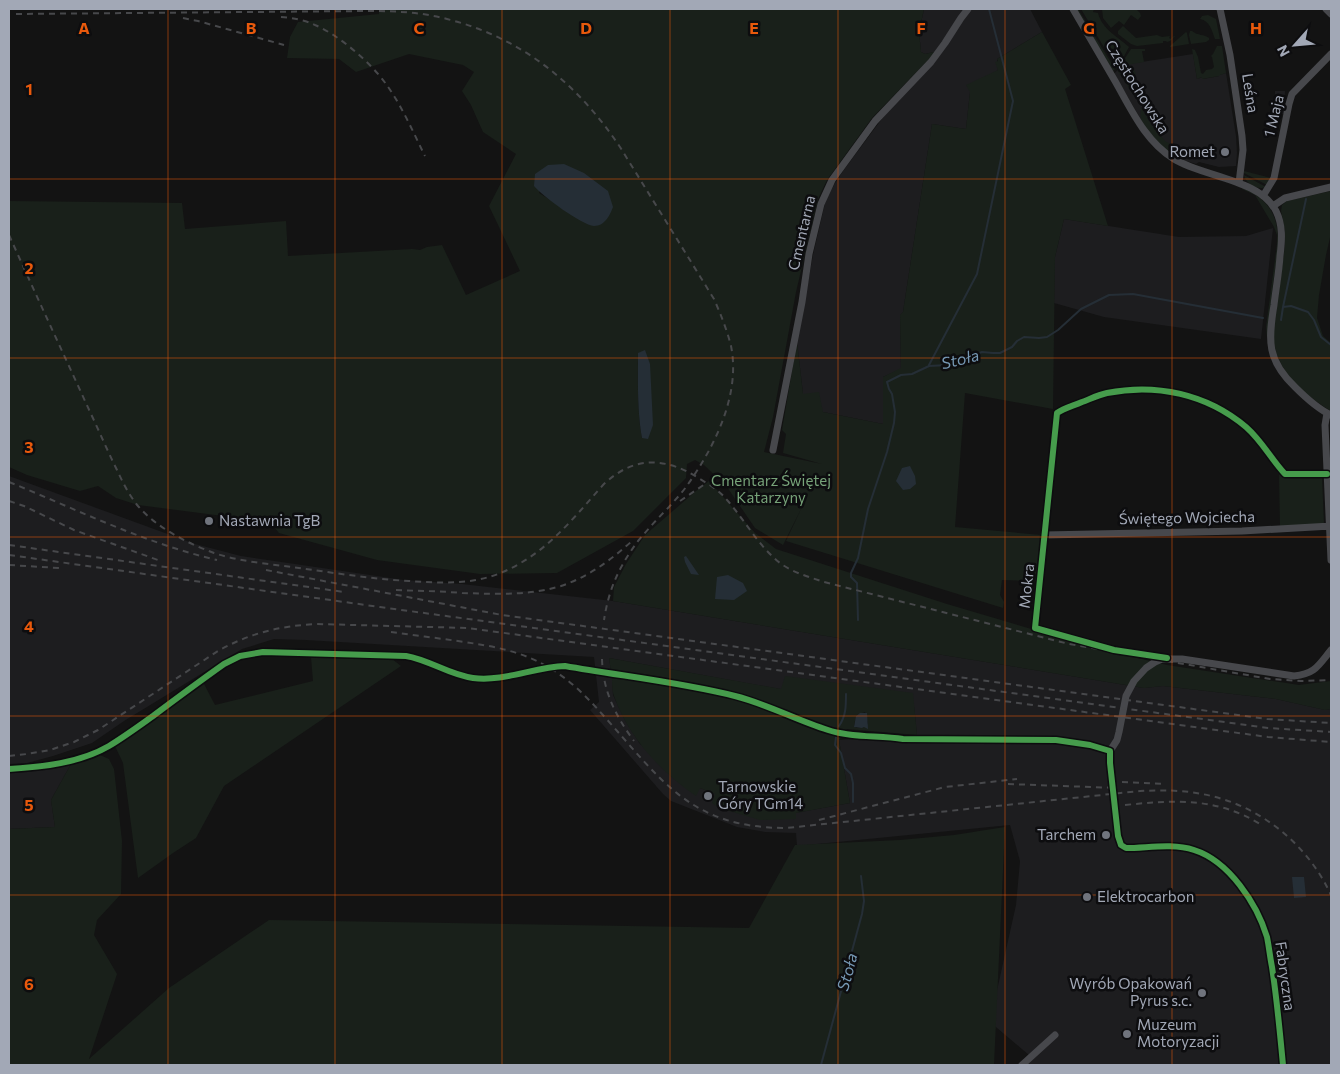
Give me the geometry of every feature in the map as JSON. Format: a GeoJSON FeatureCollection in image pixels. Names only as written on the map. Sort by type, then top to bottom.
{"type":"FeatureCollection","features":[{"type":"Feature","properties":{"kind":"street","name":"Cmentarna"},"geometry":{"type":"LineString","coordinates":[[773,450],[802,302],[809,254],[826,190],[875,121],[931,62],[968,9]]}},
{"type":"Feature","properties":{"kind":"street","name":"Częstochowska"},"geometry":{"type":"LineString","coordinates":[[1073,9],[1139,122],[1153,142],[1163,151],[1181,162],[1251,188],[1273,206],[1279,218],[1282,241],[1270,331],[1272,351],[1278,366],[1289,381],[1313,403],[1329,414]]}},
{"type":"Feature","properties":{"kind":"street","name":"Leśna"},"geometry":{"type":"LineString","coordinates":[[1220,9],[1230,55],[1242,136],[1242,160],[1239,183]]}},
{"type":"Feature","properties":{"kind":"street"},"geometry":{"type":"LineString","coordinates":[[1326,9],[1331,14]]}},
{"type":"Feature","properties":{"kind":"street","name":"1 Maja"},"geometry":{"type":"LineString","coordinates":[[1263,196],[1274,178],[1292,94],[1331,54]]}},
{"type":"Feature","properties":{"kind":"street"},"geometry":{"type":"LineString","coordinates":[[1273,206],[1285,198],[1331,187]]}},
{"type":"Feature","properties":{"kind":"street","name":"Mokra"},"geometry":{"type":"LineString","coordinates":[[1167,658],[1114,650],[1035,628],[1057,413],[1105,394],[1124,391],[1144,389],[1180,394],[1198,399],[1217,408],[1246,427],[1265,447],[1285,474],[1328,474]]}},
{"type":"Feature","properties":{"kind":"street"},"geometry":{"type":"LineString","coordinates":[[1329,414],[1325,425],[1331,526],[1331,560]]}},
{"type":"Feature","properties":{"kind":"street","name":"Świętego Wojciecha"},"geometry":{"type":"LineString","coordinates":[[1044,535],[1242,531],[1331,526]]}},
{"type":"Feature","properties":{"kind":"street"},"geometry":{"type":"LineString","coordinates":[[1167,658],[1294,676],[1314,671],[1331,650]]}},
{"type":"Feature","properties":{"kind":"street","name":"Fabryczna"},"geometry":{"type":"LineString","coordinates":[[1167,658],[1155,662],[1146,668],[1134,681],[1126,696],[1117,740],[1110,751],[1120,843],[1126,848],[1180,847],[1194,850],[1217,862],[1239,884],[1258,914],[1267,938],[1284,1065]]}},
{"type":"Feature","properties":{"kind":"street"},"geometry":{"type":"LineString","coordinates":[[1022,1065],[1055,1035]]}},
{"type":"Feature","properties":{"kind":"shaded area"},"geometry":{"type":"Polygon","coordinates":[[[924,9],[1030,9],[1042,32],[997,59],[998,70],[970,92],[966,129],[932,124],[903,312],[900,316],[901,369],[883,377],[883,424],[823,412],[803,394],[797,342],[813,255],[825,203],[830,191],[884,116],[935,62],[934,52],[925,54],[921,52],[919,32],[924,9]]]}},
{"type":"Feature","properties":{"kind":"shaded area"},"geometry":{"type":"Polygon","coordinates":[[[1193,54],[1197,79],[1219,76],[1226,73],[1236,136],[1236,166],[1219,167],[1199,162],[1196,164],[1172,154],[1146,128],[1114,74],[1122,65],[1193,54]]]}},
{"type":"Feature","properties":{"kind":"shaded area"},"geometry":{"type":"Polygon","coordinates":[[[1275,91],[1285,91],[1284,114],[1274,114],[1275,91]]]}},
{"type":"Feature","properties":{"kind":"shaded area"},"geometry":{"type":"Polygon","coordinates":[[[564,164],[584,173],[608,191],[613,207],[609,217],[598,226],[588,224],[572,216],[553,203],[534,186],[535,174],[548,165],[564,164]]]}},
{"type":"Feature","properties":{"kind":"shaded area"},"geometry":{"type":"Polygon","coordinates":[[[1064,219],[1179,237],[1246,236],[1273,228],[1261,339],[1104,317],[1054,303],[1055,257],[1064,219]]]}},
{"type":"Feature","properties":{"kind":"shaded area"},"geometry":{"type":"Polygon","coordinates":[[[645,350],[650,364],[653,425],[648,439],[642,438],[638,396],[638,353],[645,350]]]}},
{"type":"Feature","properties":{"kind":"shaded area"},"geometry":{"type":"Polygon","coordinates":[[[910,466],[915,476],[916,484],[910,489],[903,490],[896,481],[902,468],[910,466]]]}},
{"type":"Feature","properties":{"kind":"shaded area"},"geometry":{"type":"Polygon","coordinates":[[[9,476],[195,544],[241,556],[404,580],[462,584],[613,601],[1144,688],[1163,686],[1276,699],[1325,710],[1331,709],[1331,1065],[1016,1065],[1029,1055],[990,1022],[1016,905],[1020,861],[1010,825],[797,846],[796,833],[765,832],[737,827],[671,801],[590,710],[599,702],[594,657],[274,639],[242,649],[124,721],[92,743],[27,763],[9,764],[9,476]],[[609,658],[613,695],[625,720],[640,744],[700,788],[795,819],[795,813],[850,803],[839,740],[917,735],[914,706],[842,696],[807,694],[609,658]]]}},
{"type":"Feature","properties":{"kind":"shaded area"},"geometry":{"type":"Polygon","coordinates":[[[686,556],[699,575],[691,574],[685,562],[684,557],[686,556]]]}},
{"type":"Feature","properties":{"kind":"shaded area"},"geometry":{"type":"Polygon","coordinates":[[[728,575],[743,583],[747,591],[734,600],[715,599],[717,577],[728,575]]]}},
{"type":"Feature","properties":{"kind":"shaded area"},"geometry":{"type":"Polygon","coordinates":[[[860,713],[867,713],[868,729],[854,727],[856,716],[860,713]]]}},
{"type":"Feature","properties":{"kind":"shaded area"},"geometry":{"type":"Polygon","coordinates":[[[71,764],[51,800],[55,827],[9,829],[9,773],[28,772],[71,764]]]}},
{"type":"Feature","properties":{"kind":"shaded area"},"geometry":{"type":"Polygon","coordinates":[[[1292,877],[1304,877],[1306,897],[1294,898],[1292,877]]]}},
{"type":"Feature","properties":{"kind":"green space","name":"Cmentarz Świętej Katarzyny"},"geometry":{"type":"Polygon","coordinates":[[[379,9],[924,9],[919,32],[921,52],[925,54],[934,52],[872,118],[827,180],[818,199],[796,292],[773,417],[764,452],[822,464],[783,453],[786,434],[782,430],[797,342],[803,394],[819,392],[823,412],[883,424],[883,377],[901,368],[900,315],[903,312],[932,124],[966,129],[970,92],[966,85],[998,70],[995,62],[998,61],[997,59],[1042,32],[1071,85],[1065,89],[1108,226],[1064,219],[1055,257],[1053,409],[965,393],[955,527],[1041,535],[1038,581],[1002,580],[1000,595],[1004,602],[1003,608],[786,541],[803,505],[783,545],[755,528],[727,487],[704,465],[695,460],[687,464],[686,478],[633,531],[557,573],[480,574],[377,560],[279,533],[270,522],[138,505],[116,498],[98,486],[80,491],[27,475],[9,467],[9,201],[182,203],[185,229],[286,221],[288,256],[420,250],[442,245],[466,295],[520,271],[489,206],[516,154],[483,132],[471,105],[462,91],[474,72],[463,65],[409,54],[356,72],[339,59],[287,58],[290,37],[298,22],[379,14],[379,9]],[[548,165],[539,193],[555,203],[548,165]],[[638,353],[639,406],[642,438],[638,353]]]}},
{"type":"Feature","properties":{"kind":"green space"},"geometry":{"type":"Polygon","coordinates":[[[1081,9],[1094,9],[1093,12],[1098,13],[1106,28],[1129,47],[1117,69],[1081,9]]]}},
{"type":"Feature","properties":{"kind":"green space"},"geometry":{"type":"Polygon","coordinates":[[[1102,9],[1136,9],[1141,16],[1138,20],[1131,15],[1124,25],[1119,21],[1111,28],[1103,18],[1102,9]]]}},
{"type":"Feature","properties":{"kind":"green space"},"geometry":{"type":"Polygon","coordinates":[[[1077,10],[1115,69],[1113,71],[1077,10]]]}},
{"type":"Feature","properties":{"kind":"green space"},"geometry":{"type":"Polygon","coordinates":[[[1208,15],[1216,19],[1220,39],[1215,39],[1208,24],[1200,19],[1202,16],[1208,15]]]}},
{"type":"Feature","properties":{"kind":"green space"},"geometry":{"type":"Polygon","coordinates":[[[1123,26],[1136,38],[1157,35],[1162,37],[1170,36],[1169,38],[1171,39],[1175,36],[1170,41],[1167,42],[1163,41],[1163,43],[1137,46],[1131,44],[1118,34],[1118,31],[1123,26]]]}},
{"type":"Feature","properties":{"kind":"green space"},"geometry":{"type":"Polygon","coordinates":[[[1190,31],[1207,37],[1209,40],[1191,44],[1190,31]]]}},
{"type":"Feature","properties":{"kind":"green space"},"geometry":{"type":"Polygon","coordinates":[[[1186,32],[1189,44],[1170,47],[1170,46],[1186,32]]]}},
{"type":"Feature","properties":{"kind":"green space"},"geometry":{"type":"Polygon","coordinates":[[[1217,46],[1222,46],[1226,73],[1219,76],[1197,79],[1192,49],[1195,50],[1201,73],[1203,74],[1206,70],[1214,67],[1211,56],[1217,46]]]}},
{"type":"Feature","properties":{"kind":"green space"},"geometry":{"type":"Polygon","coordinates":[[[1131,49],[1145,49],[1145,51],[1142,51],[1144,62],[1120,66],[1131,49]]]}},
{"type":"Feature","properties":{"kind":"green space"},"geometry":{"type":"Polygon","coordinates":[[[1132,66],[1136,74],[1126,81],[1135,96],[1117,70],[1119,67],[1132,66]]]}},
{"type":"Feature","properties":{"kind":"green space"},"geometry":{"type":"Polygon","coordinates":[[[1141,107],[1151,124],[1165,141],[1190,155],[1183,160],[1158,143],[1144,126],[1141,118],[1141,107]]]}},
{"type":"Feature","properties":{"kind":"green space"},"geometry":{"type":"Polygon","coordinates":[[[1244,171],[1271,178],[1267,185],[1244,173],[1244,171]]]}},
{"type":"Feature","properties":{"kind":"green space"},"geometry":{"type":"Polygon","coordinates":[[[1244,175],[1266,187],[1252,186],[1244,175]]]}},
{"type":"Feature","properties":{"kind":"green space"},"geometry":{"type":"Polygon","coordinates":[[[1242,188],[1257,196],[1267,205],[1274,216],[1277,228],[1278,241],[1277,255],[1267,338],[1266,327],[1277,235],[1255,195],[1242,188]]]}},
{"type":"Feature","properties":{"kind":"green space"},"geometry":{"type":"Polygon","coordinates":[[[1331,191],[1331,233],[1319,295],[1317,318],[1323,336],[1331,343],[1331,411],[1301,389],[1285,371],[1279,361],[1273,337],[1285,245],[1282,205],[1287,201],[1331,191]]]}},
{"type":"Feature","properties":{"kind":"green space"},"geometry":{"type":"Polygon","coordinates":[[[1279,471],[1290,478],[1322,477],[1324,524],[1280,527],[1279,474],[1277,472],[1279,471]]]}},
{"type":"Feature","properties":{"kind":"green space"},"geometry":{"type":"Polygon","coordinates":[[[709,481],[755,533],[776,549],[947,604],[1096,648],[1167,665],[1299,685],[1331,681],[1331,709],[1325,710],[1276,699],[1163,686],[1144,688],[613,601],[614,587],[645,535],[709,481]]]}},
{"type":"Feature","properties":{"kind":"green space"},"geometry":{"type":"Polygon","coordinates":[[[311,657],[392,659],[401,666],[224,786],[196,838],[138,878],[123,763],[115,746],[204,684],[215,705],[313,681],[311,657]]]}},
{"type":"Feature","properties":{"kind":"green space"},"geometry":{"type":"Polygon","coordinates":[[[609,658],[781,689],[785,676],[913,693],[917,735],[847,729],[839,740],[850,803],[796,813],[796,819],[760,820],[719,808],[712,803],[715,794],[700,788],[696,796],[658,765],[637,739],[620,711],[613,692],[609,658]],[[865,712],[857,715],[854,725],[856,728],[863,727],[868,723],[865,712]]]}},
{"type":"Feature","properties":{"kind":"green space"},"geometry":{"type":"Polygon","coordinates":[[[100,755],[109,759],[114,769],[122,841],[121,894],[97,920],[94,935],[117,974],[89,1059],[169,988],[269,920],[749,928],[795,845],[900,840],[954,835],[1005,827],[994,1065],[9,1065],[9,829],[55,827],[51,800],[71,764],[100,755]]]}},
{"type":"Feature","properties":{"kind":"waterway"},"geometry":{"type":"LineString","coordinates":[[929,365],[977,274],[1013,101],[989,9]]}},
{"type":"Feature","properties":{"kind":"waterway"},"geometry":{"type":"LineString","coordinates":[[1283,307],[1306,199]]}},
{"type":"Feature","properties":{"kind":"waterway","name":"Stoła"},"geometry":{"type":"LineString","coordinates":[[858,620],[857,583],[851,577],[851,573],[858,558],[868,509],[887,452],[894,423],[895,412],[892,394],[887,382],[901,375],[912,374],[929,366],[948,365],[982,352],[1000,353],[1012,347],[1024,337],[1047,337],[1058,330],[1081,309],[1109,295],[1133,294],[1263,318]]}},
{"type":"Feature","properties":{"kind":"waterway","name":"Stoła"},"geometry":{"type":"LineString","coordinates":[[1281,320],[1283,307],[1291,306],[1308,312],[1314,320],[1321,337],[1331,345]]}},
{"type":"Feature","properties":{"kind":"waterway","name":"Stoła"},"geometry":{"type":"LineString","coordinates":[[839,726],[846,707],[846,694]]}},
{"type":"Feature","properties":{"kind":"waterway","name":"Stoła"},"geometry":{"type":"LineString","coordinates":[[836,737],[835,745],[841,753],[845,768],[851,774],[853,802]]}},
{"type":"Feature","properties":{"kind":"waterway","name":"Stoła"},"geometry":{"type":"LineString","coordinates":[[821,1065],[862,914],[864,901],[861,876]]}},
{"type":"Feature","properties":{"kind":"railway"},"geometry":{"type":"LineString","coordinates":[[16,14],[367,11],[427,15],[474,27],[500,38],[546,66],[566,83],[603,124],[620,147],[714,299],[724,322],[731,346],[733,365],[729,402],[715,438],[686,487],[638,541],[625,560],[612,588],[604,620]]}},
{"type":"Feature","properties":{"kind":"railway"},"geometry":{"type":"LineString","coordinates":[[281,17],[311,23],[334,35],[363,59],[380,76],[392,92],[425,156]]}},
{"type":"Feature","properties":{"kind":"railway"},"geometry":{"type":"LineString","coordinates":[[183,18],[284,45]]}},
{"type":"Feature","properties":{"kind":"railway"},"geometry":{"type":"LineString","coordinates":[[9,235],[110,456],[132,498],[146,514],[163,528],[193,545],[214,553],[235,559],[381,579],[443,583],[487,578],[529,558],[543,547],[615,475],[626,468],[638,464],[650,462],[663,463],[687,472],[718,491],[778,562],[797,572],[824,582],[1069,644],[1270,679],[1331,680]]}},
{"type":"Feature","properties":{"kind":"railway"},"geometry":{"type":"LineString","coordinates":[[9,482],[163,545],[217,560]]}},
{"type":"Feature","properties":{"kind":"railway"},"geometry":{"type":"LineString","coordinates":[[680,501],[705,484]]}},
{"type":"Feature","properties":{"kind":"railway"},"geometry":{"type":"LineString","coordinates":[[9,501],[24,506],[74,530],[158,560]]}},
{"type":"Feature","properties":{"kind":"railway"},"geometry":{"type":"LineString","coordinates":[[396,590],[499,594],[549,589],[561,586],[590,573],[632,541]]}},
{"type":"Feature","properties":{"kind":"railway"},"geometry":{"type":"LineString","coordinates":[[9,545],[344,592]]}},
{"type":"Feature","properties":{"kind":"railway"},"geometry":{"type":"LineString","coordinates":[[9,555],[1268,728],[1331,732]]}},
{"type":"Feature","properties":{"kind":"railway"},"geometry":{"type":"LineString","coordinates":[[9,565],[59,568]]}},
{"type":"Feature","properties":{"kind":"railway"},"geometry":{"type":"LineString","coordinates":[[266,570],[502,615],[1267,719],[1331,723]]}},
{"type":"Feature","properties":{"kind":"railway"},"geometry":{"type":"LineString","coordinates":[[9,756],[50,750],[74,742],[98,730],[218,651],[242,639],[266,631],[316,624],[468,628],[1268,737],[1331,742]]}},
{"type":"Feature","properties":{"kind":"railway"},"geometry":{"type":"LineString","coordinates":[[391,632],[493,647],[526,656],[548,667],[570,682],[583,694],[661,779],[701,809],[725,819],[753,826],[786,828],[1140,791],[1164,790],[1187,792],[1223,799],[1261,817],[1278,829],[1309,859],[1331,895]]}},
{"type":"Feature","properties":{"kind":"railway"},"geometry":{"type":"LineString","coordinates":[[602,659],[605,682],[611,702],[621,722],[634,741]]}},
{"type":"Feature","properties":{"kind":"railway"},"geometry":{"type":"LineString","coordinates":[[819,820],[945,787],[1017,779]]}},
{"type":"Feature","properties":{"kind":"railway"},"geometry":{"type":"LineString","coordinates":[[1122,782],[1164,784]]}},
{"type":"Feature","properties":{"kind":"railway"},"geometry":{"type":"LineString","coordinates":[[1008,784],[1118,788]]}},
{"type":"Feature","properties":{"kind":"railway"},"geometry":{"type":"LineString","coordinates":[[1125,805],[1194,802],[1227,809],[1244,815],[1260,824]]}},
{"type":"Feature","properties":{"kind":"cycle path"},"geometry":{"type":"LineString","coordinates":[[1167,658],[1114,650],[1035,628],[1057,413],[1097,396],[1125,390],[1144,389],[1180,394],[1215,406],[1246,427],[1285,474],[1327,474]]}},
{"type":"Feature","properties":{"kind":"cycle path"},"geometry":{"type":"LineString","coordinates":[[9,769],[60,763],[98,752],[131,731],[224,664],[240,656],[263,652],[406,656],[464,676],[485,679],[565,666],[671,683],[735,696],[759,703],[837,733],[903,739],[1056,740],[1090,745],[1110,751],[1118,836],[1121,845],[1126,848],[1169,846],[1194,850],[1219,864],[1240,885],[1249,898],[1267,937],[1283,1065]]}},
{"type":"Feature","properties":{"kind":"place","name":"Romet"},"geometry":{"type":"Point","coordinates":[1225,152]}},
{"type":"Feature","properties":{"kind":"place","name":"Nastawnia TgB"},"geometry":{"type":"Point","coordinates":[209,521]}},
{"type":"Feature","properties":{"kind":"place","name":"Tarnowskie Góry TGm14"},"geometry":{"type":"Point","coordinates":[708,796]}},
{"type":"Feature","properties":{"kind":"place","name":"Tarchem"},"geometry":{"type":"Point","coordinates":[1106,835]}},
{"type":"Feature","properties":{"kind":"place","name":"Elektrocarbon"},"geometry":{"type":"Point","coordinates":[1087,897]}},
{"type":"Feature","properties":{"kind":"place","name":"Wyrób Opakowań Pyrus s.c."},"geometry":{"type":"Point","coordinates":[1202,993]}},
{"type":"Feature","properties":{"kind":"place","name":"Muzeum Motoryzacji"},"geometry":{"type":"Point","coordinates":[1127,1034]}}]}
